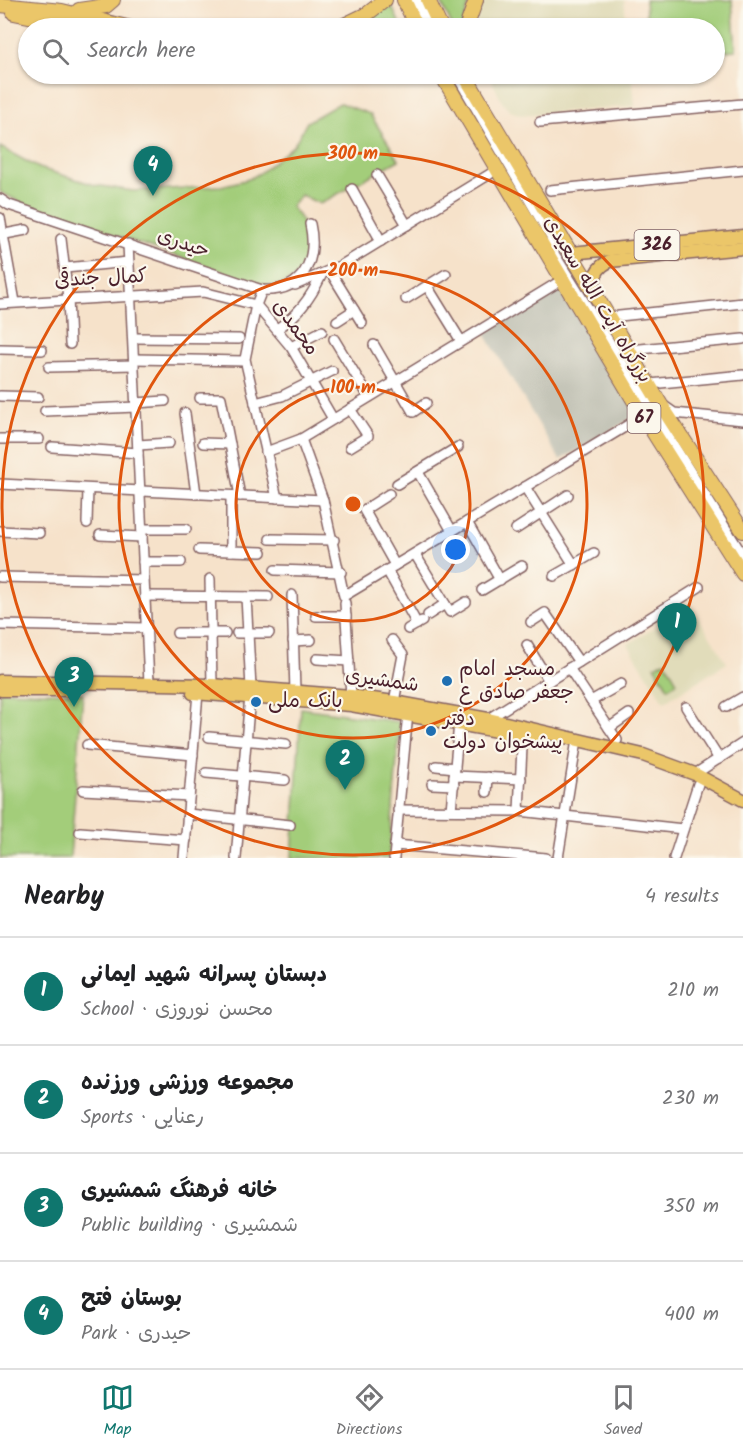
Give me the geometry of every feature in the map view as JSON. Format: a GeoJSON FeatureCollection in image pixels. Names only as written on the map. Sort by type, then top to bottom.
{"type":"FeatureCollection","features":[{"type":"Feature","properties":{"kind":"highway"},"geometry":{"type":"LineString","coordinates":[[0,8],[93,10],[106,6],[113,0]]}},
{"type":"Feature","properties":{"kind":"highway"},"geometry":{"type":"LineString","coordinates":[[359,18],[385,0]]}},
{"type":"Feature","properties":{"kind":"highway"},"geometry":{"type":"LineString","coordinates":[[404,0],[412,18]]}},
{"type":"Feature","properties":{"kind":"highway"},"geometry":{"type":"LineString","coordinates":[[428,0],[436,18]]}},
{"type":"Feature","properties":{"kind":"highway"},"geometry":{"type":"LineString","coordinates":[[470,18],[476,0]]}},
{"type":"Feature","properties":{"kind":"highway"},"geometry":{"type":"LineString","coordinates":[[0,8],[43,18]]}},
{"type":"Feature","properties":{"kind":"highway"},"geometry":{"type":"LineString","coordinates":[[62,11],[90,18]]}},
{"type":"Feature","properties":{"kind":"highway","name":"بزرگراه آیت الله سعیدی"},"geometry":{"type":"LineString","coordinates":[[451,84],[562,280],[643,416],[743,574]]}},
{"type":"Feature","properties":{"kind":"highway","name":"بزرگراه آیت الله سعیدی"},"geometry":{"type":"LineString","coordinates":[[470,84],[662,405],[743,531]]}},
{"type":"Feature","properties":{"kind":"main road","name":"326"},"geometry":{"type":"LineString","coordinates":[[571,254],[743,236]]}},
{"type":"Feature","properties":{"kind":"main road","name":"326"},"geometry":{"type":"LineString","coordinates":[[593,290],[594,277],[599,268],[610,261],[743,248]]}},
{"type":"Feature","properties":{"kind":"main road","name":"شمشیری"},"geometry":{"type":"LineString","coordinates":[[0,681],[212,689],[351,700],[409,709],[577,743],[696,779],[738,796],[743,807]]}},
{"type":"Feature","properties":{"kind":"main road","name":"شمشیری"},"geometry":{"type":"LineString","coordinates":[[0,690],[149,686]]}},
{"type":"Feature","properties":{"kind":"street"},"geometry":{"type":"LineString","coordinates":[[413,0],[421,18]]}},
{"type":"Feature","properties":{"kind":"street"},"geometry":{"type":"LineString","coordinates":[[421,0],[429,18]]}},
{"type":"Feature","properties":{"kind":"street"},"geometry":{"type":"LineString","coordinates":[[451,84],[743,556]]}},
{"type":"Feature","properties":{"kind":"street"},"geometry":{"type":"LineString","coordinates":[[452,84],[535,212],[743,549]]}},
{"type":"Feature","properties":{"kind":"street"},"geometry":{"type":"LineString","coordinates":[[540,122],[743,104]]}},
{"type":"Feature","properties":{"kind":"street"},"geometry":{"type":"LineString","coordinates":[[550,190],[743,170]]}},
{"type":"Feature","properties":{"kind":"street","name":"حیدری"},"geometry":{"type":"LineString","coordinates":[[0,199],[9,205],[262,290],[277,291],[326,273],[490,174]]}},
{"type":"Feature","properties":{"kind":"street"},"geometry":{"type":"LineString","coordinates":[[376,175],[407,225]]}},
{"type":"Feature","properties":{"kind":"street"},"geometry":{"type":"LineString","coordinates":[[352,189],[381,241]]}},
{"type":"Feature","properties":{"kind":"street"},"geometry":{"type":"LineString","coordinates":[[0,218],[1,235],[15,302]]}},
{"type":"Feature","properties":{"kind":"street"},"geometry":{"type":"LineString","coordinates":[[290,287],[309,263],[312,237],[310,224]]}},
{"type":"Feature","properties":{"kind":"street"},"geometry":{"type":"LineString","coordinates":[[1,235],[26,230]]}},
{"type":"Feature","properties":{"kind":"street"},"geometry":{"type":"LineString","coordinates":[[61,239],[68,298],[70,344]]}},
{"type":"Feature","properties":{"kind":"street"},"geometry":{"type":"LineString","coordinates":[[128,244],[149,686]]}},
{"type":"Feature","properties":{"kind":"street"},"geometry":{"type":"LineString","coordinates":[[64,268],[129,262]]}},
{"type":"Feature","properties":{"kind":"street"},"geometry":{"type":"LineString","coordinates":[[277,329],[294,318],[310,299],[326,273],[362,323]]}},
{"type":"Feature","properties":{"kind":"street"},"geometry":{"type":"LineString","coordinates":[[406,299],[446,274]]}},
{"type":"Feature","properties":{"kind":"street"},"geometry":{"type":"LineString","coordinates":[[266,452],[301,439],[562,280]]}},
{"type":"Feature","properties":{"kind":"street"},"geometry":{"type":"LineString","coordinates":[[427,286],[461,341]]}},
{"type":"Feature","properties":{"kind":"street"},"geometry":{"type":"LineString","coordinates":[[262,290],[256,305],[245,361],[277,498]]}},
{"type":"Feature","properties":{"kind":"street","name":"کمال جندقی"},"geometry":{"type":"LineString","coordinates":[[0,304],[131,294],[203,292]]}},
{"type":"Feature","properties":{"kind":"street","name":"محمدی"},"geometry":{"type":"LineString","coordinates":[[203,292],[256,305],[291,347],[333,419]]}},
{"type":"Feature","properties":{"kind":"street"},"geometry":{"type":"LineString","coordinates":[[610,317],[743,303]]}},
{"type":"Feature","properties":{"kind":"street"},"geometry":{"type":"LineString","coordinates":[[337,321],[354,310]]}},
{"type":"Feature","properties":{"kind":"street"},"geometry":{"type":"LineString","coordinates":[[291,347],[322,330]]}},
{"type":"Feature","properties":{"kind":"street"},"geometry":{"type":"LineString","coordinates":[[133,338],[239,339]]}},
{"type":"Feature","properties":{"kind":"street"},"geometry":{"type":"LineString","coordinates":[[334,339],[369,397]]}},
{"type":"Feature","properties":{"kind":"street"},"geometry":{"type":"LineString","coordinates":[[630,350],[743,339]]}},
{"type":"Feature","properties":{"kind":"street"},"geometry":{"type":"LineString","coordinates":[[374,345],[413,412],[426,403]]}},
{"type":"Feature","properties":{"kind":"street"},"geometry":{"type":"LineString","coordinates":[[0,349],[42,350]]}},
{"type":"Feature","properties":{"kind":"street"},"geometry":{"type":"LineString","coordinates":[[49,367],[134,362],[245,361]]}},
{"type":"Feature","properties":{"kind":"street"},"geometry":{"type":"LineString","coordinates":[[255,403],[282,396],[332,371]]}},
{"type":"Feature","properties":{"kind":"street"},"geometry":{"type":"LineString","coordinates":[[650,384],[743,375]]}},
{"type":"Feature","properties":{"kind":"street"},"geometry":{"type":"LineString","coordinates":[[0,396],[38,397]]}},
{"type":"Feature","properties":{"kind":"street"},"geometry":{"type":"LineString","coordinates":[[200,398],[221,398],[230,444],[235,496],[231,551]]}},
{"type":"Feature","properties":{"kind":"street"},"geometry":{"type":"LineString","coordinates":[[45,411],[165,401]]}},
{"type":"Feature","properties":{"kind":"street"},"geometry":{"type":"LineString","coordinates":[[662,405],[674,413],[743,420]]}},
{"type":"Feature","properties":{"kind":"street"},"geometry":{"type":"LineString","coordinates":[[350,409],[368,436],[350,447]]}},
{"type":"Feature","properties":{"kind":"street"},"geometry":{"type":"LineString","coordinates":[[185,413],[196,494]]}},
{"type":"Feature","properties":{"kind":"street"},"geometry":{"type":"LineString","coordinates":[[345,600],[391,568],[643,416]]}},
{"type":"Feature","properties":{"kind":"street"},"geometry":{"type":"LineString","coordinates":[[0,439],[39,439]]}},
{"type":"Feature","properties":{"kind":"street"},"geometry":{"type":"LineString","coordinates":[[301,439],[322,500],[341,572],[345,600],[351,700]]}},
{"type":"Feature","properties":{"kind":"street"},"geometry":{"type":"LineString","coordinates":[[52,447],[138,449],[169,443]]}},
{"type":"Feature","properties":{"kind":"street"},"geometry":{"type":"LineString","coordinates":[[203,443],[230,444]]}},
{"type":"Feature","properties":{"kind":"street"},"geometry":{"type":"LineString","coordinates":[[397,484],[458,447]]}},
{"type":"Feature","properties":{"kind":"street"},"geometry":{"type":"LineString","coordinates":[[418,472],[452,531]]}},
{"type":"Feature","properties":{"kind":"street"},"geometry":{"type":"LineString","coordinates":[[0,484],[322,500]]}},
{"type":"Feature","properties":{"kind":"street"},"geometry":{"type":"LineString","coordinates":[[525,487],[574,565]]}},
{"type":"Feature","properties":{"kind":"street"},"geometry":{"type":"LineString","coordinates":[[87,523],[88,489]]}},
{"type":"Feature","properties":{"kind":"street"},"geometry":{"type":"LineString","coordinates":[[389,494],[364,510],[419,623],[448,608],[466,602]]}},
{"type":"Feature","properties":{"kind":"street"},"geometry":{"type":"LineString","coordinates":[[516,529],[568,495]]}},
{"type":"Feature","properties":{"kind":"street"},"geometry":{"type":"LineString","coordinates":[[467,522],[500,580]]}},
{"type":"Feature","properties":{"kind":"street"},"geometry":{"type":"LineString","coordinates":[[100,535],[186,529]]}},
{"type":"Feature","properties":{"kind":"street"},"geometry":{"type":"LineString","coordinates":[[0,531],[39,533]]}},
{"type":"Feature","properties":{"kind":"street"},"geometry":{"type":"LineString","coordinates":[[270,539],[334,540]]}},
{"type":"Feature","properties":{"kind":"street"},"geometry":{"type":"LineString","coordinates":[[199,550],[262,552]]}},
{"type":"Feature","properties":{"kind":"street"},"geometry":{"type":"LineString","coordinates":[[554,576],[594,553]]}},
{"type":"Feature","properties":{"kind":"street"},"geometry":{"type":"LineString","coordinates":[[415,554],[448,608]]}},
{"type":"Feature","properties":{"kind":"street"},"geometry":{"type":"LineString","coordinates":[[143,562],[181,562]]}},
{"type":"Feature","properties":{"kind":"street"},"geometry":{"type":"LineString","coordinates":[[482,590],[522,566]]}},
{"type":"Feature","properties":{"kind":"street"},"geometry":{"type":"LineString","coordinates":[[275,570],[341,572]]}},
{"type":"Feature","properties":{"kind":"street"},"geometry":{"type":"LineString","coordinates":[[0,578],[144,580]]}},
{"type":"Feature","properties":{"kind":"street"},"geometry":{"type":"LineString","coordinates":[[210,579],[212,689]]}},
{"type":"Feature","properties":{"kind":"street"},"geometry":{"type":"LineString","coordinates":[[487,723],[569,668],[699,587]]}},
{"type":"Feature","properties":{"kind":"street"},"geometry":{"type":"LineString","coordinates":[[292,595],[295,696]]}},
{"type":"Feature","properties":{"kind":"street"},"geometry":{"type":"LineString","coordinates":[[145,596],[268,597]]}},
{"type":"Feature","properties":{"kind":"street"},"geometry":{"type":"LineString","coordinates":[[236,858],[250,692],[246,597]]}},
{"type":"Feature","properties":{"kind":"street"},"geometry":{"type":"LineString","coordinates":[[531,621],[545,613],[579,662]]}},
{"type":"Feature","properties":{"kind":"street"},"geometry":{"type":"LineString","coordinates":[[316,616],[346,616]]}},
{"type":"Feature","properties":{"kind":"street"},"geometry":{"type":"LineString","coordinates":[[0,625],[146,628]]}},
{"type":"Feature","properties":{"kind":"street"},"geometry":{"type":"LineString","coordinates":[[177,633],[225,633]]}},
{"type":"Feature","properties":{"kind":"street"},"geometry":{"type":"LineString","coordinates":[[237,633],[269,633]]}},
{"type":"Feature","properties":{"kind":"street"},"geometry":{"type":"LineString","coordinates":[[293,641],[310,640]]}},
{"type":"Feature","properties":{"kind":"street"},"geometry":{"type":"LineString","coordinates":[[392,640],[403,655],[394,707]]}},
{"type":"Feature","properties":{"kind":"street"},"geometry":{"type":"LineString","coordinates":[[527,645],[549,681]]}},
{"type":"Feature","properties":{"kind":"street"},"geometry":{"type":"LineString","coordinates":[[317,658],[349,661]]}},
{"type":"Feature","properties":{"kind":"street"},"geometry":{"type":"LineString","coordinates":[[569,668],[617,740]]}},
{"type":"Feature","properties":{"kind":"street"},"geometry":{"type":"LineString","coordinates":[[591,701],[621,684]]}},
{"type":"Feature","properties":{"kind":"street"},"geometry":{"type":"LineString","coordinates":[[196,858],[184,858],[198,689]]}},
{"type":"Feature","properties":{"kind":"street"},"geometry":{"type":"LineString","coordinates":[[726,707],[742,699]]}},
{"type":"Feature","properties":{"kind":"street"},"geometry":{"type":"LineString","coordinates":[[686,707],[719,759]]}},
{"type":"Feature","properties":{"kind":"street"},"geometry":{"type":"LineString","coordinates":[[394,858],[409,709]]}},
{"type":"Feature","properties":{"kind":"street"},"geometry":{"type":"LineString","coordinates":[[609,728],[629,714]]}},
{"type":"Feature","properties":{"kind":"street"},"geometry":{"type":"LineString","coordinates":[[451,810],[460,718]]}},
{"type":"Feature","properties":{"kind":"street"},"geometry":{"type":"LineString","coordinates":[[209,737],[286,744]]}},
{"type":"Feature","properties":{"kind":"street"},"geometry":{"type":"LineString","coordinates":[[558,858],[577,743]]}},
{"type":"Feature","properties":{"kind":"street"},"geometry":{"type":"LineString","coordinates":[[674,858],[696,779],[719,759],[743,743]]}},
{"type":"Feature","properties":{"kind":"street"},"geometry":{"type":"LineString","coordinates":[[87,745],[193,755]]}},
{"type":"Feature","properties":{"kind":"street"},"geometry":{"type":"LineString","coordinates":[[519,811],[522,747]]}},
{"type":"Feature","properties":{"kind":"street"},"geometry":{"type":"LineString","coordinates":[[436,766],[454,776]]}},
{"type":"Feature","properties":{"kind":"street"},"geometry":{"type":"LineString","coordinates":[[206,773],[285,780]]}},
{"type":"Feature","properties":{"kind":"street"},"geometry":{"type":"LineString","coordinates":[[432,784],[454,776],[521,779]]}},
{"type":"Feature","properties":{"kind":"street"},"geometry":{"type":"LineString","coordinates":[[487,792],[488,777]]}},
{"type":"Feature","properties":{"kind":"street"},"geometry":{"type":"LineString","coordinates":[[83,790],[189,796]]}},
{"type":"Feature","properties":{"kind":"street"},"geometry":{"type":"LineString","coordinates":[[398,810],[519,811],[683,829]]}},
{"type":"Feature","properties":{"kind":"street"},"geometry":{"type":"LineString","coordinates":[[188,814],[290,825]]}},
{"type":"Feature","properties":{"kind":"street"},"geometry":{"type":"LineString","coordinates":[[80,832],[186,840]]}},
{"type":"Feature","properties":{"kind":"street"},"geometry":{"type":"LineString","coordinates":[[395,845],[546,858]]}},
{"type":"Feature","properties":{"kind":"shaded area"},"geometry":{"type":"Polygon","coordinates":[[[484,0],[624,0],[626,18],[477,18],[484,0]]]}},
{"type":"Feature","properties":{"kind":"shaded area"},"geometry":{"type":"Polygon","coordinates":[[[494,84],[633,84],[635,106],[521,115],[510,111],[502,102],[494,84]]]}},
{"type":"Feature","properties":{"kind":"shaded area"},"geometry":{"type":"Polygon","coordinates":[[[555,290],[564,291],[634,408],[632,418],[560,460],[484,332],[555,290]]]}},
{"type":"Feature","properties":{"kind":"shaded area"},"geometry":{"type":"Polygon","coordinates":[[[691,606],[727,663],[664,702],[628,644],[691,606]]]}},
{"type":"Feature","properties":{"kind":"green space"},"geometry":{"type":"Polygon","coordinates":[[[440,0],[470,0],[465,18],[448,18],[440,0]]]}},
{"type":"Feature","properties":{"kind":"green space"},"geometry":{"type":"Polygon","coordinates":[[[645,0],[732,0],[736,50],[725,51],[725,18],[646,18],[645,0]]]}},
{"type":"Feature","properties":{"kind":"green space"},"geometry":{"type":"Polygon","coordinates":[[[390,3],[397,18],[366,18],[390,3]]]}},
{"type":"Feature","properties":{"kind":"green space"},"geometry":{"type":"Polygon","coordinates":[[[340,103],[370,114],[399,160],[320,204],[301,195],[291,207],[306,232],[308,246],[306,259],[301,271],[292,279],[279,285],[263,285],[28,206],[0,192],[0,147],[39,168],[95,185],[133,191],[221,186],[249,179],[260,173],[294,145],[307,122],[340,103]]]}},
{"type":"Feature","properties":{"kind":"green space"},"geometry":{"type":"Polygon","coordinates":[[[665,661],[677,682],[668,688],[655,666],[665,661]]]}},
{"type":"Feature","properties":{"kind":"green space"},"geometry":{"type":"Polygon","coordinates":[[[0,691],[83,693],[70,858],[0,858],[0,691]]]}},
{"type":"Feature","properties":{"kind":"green space"},"geometry":{"type":"Polygon","coordinates":[[[301,708],[400,722],[389,858],[292,858],[301,708]]]}},
{"type":"Feature","properties":{"kind":"place","name":"بوستان فتح"},"geometry":{"type":"Point","coordinates":[153,196]}},
{"type":"Feature","properties":{"kind":"place","name":"دبستان پسرانه شهید ایمانی"},"geometry":{"type":"Point","coordinates":[677,653]}},
{"type":"Feature","properties":{"kind":"place","name":"مسجد امام جعفر صادق ع"},"geometry":{"type":"Point","coordinates":[447,681]}},
{"type":"Feature","properties":{"kind":"place","name":"بانک ملی"},"geometry":{"type":"Point","coordinates":[256,702]}},
{"type":"Feature","properties":{"kind":"place","name":"خانه فرهنگ شمشیری"},"geometry":{"type":"Point","coordinates":[74,707]}},
{"type":"Feature","properties":{"kind":"place","name":"دفتر پیشخوان دولت"},"geometry":{"type":"Point","coordinates":[431,731]}},
{"type":"Feature","properties":{"kind":"place","name":"مجموعه ورزشی ورزنده"},"geometry":{"type":"Point","coordinates":[345,790]}}]}
